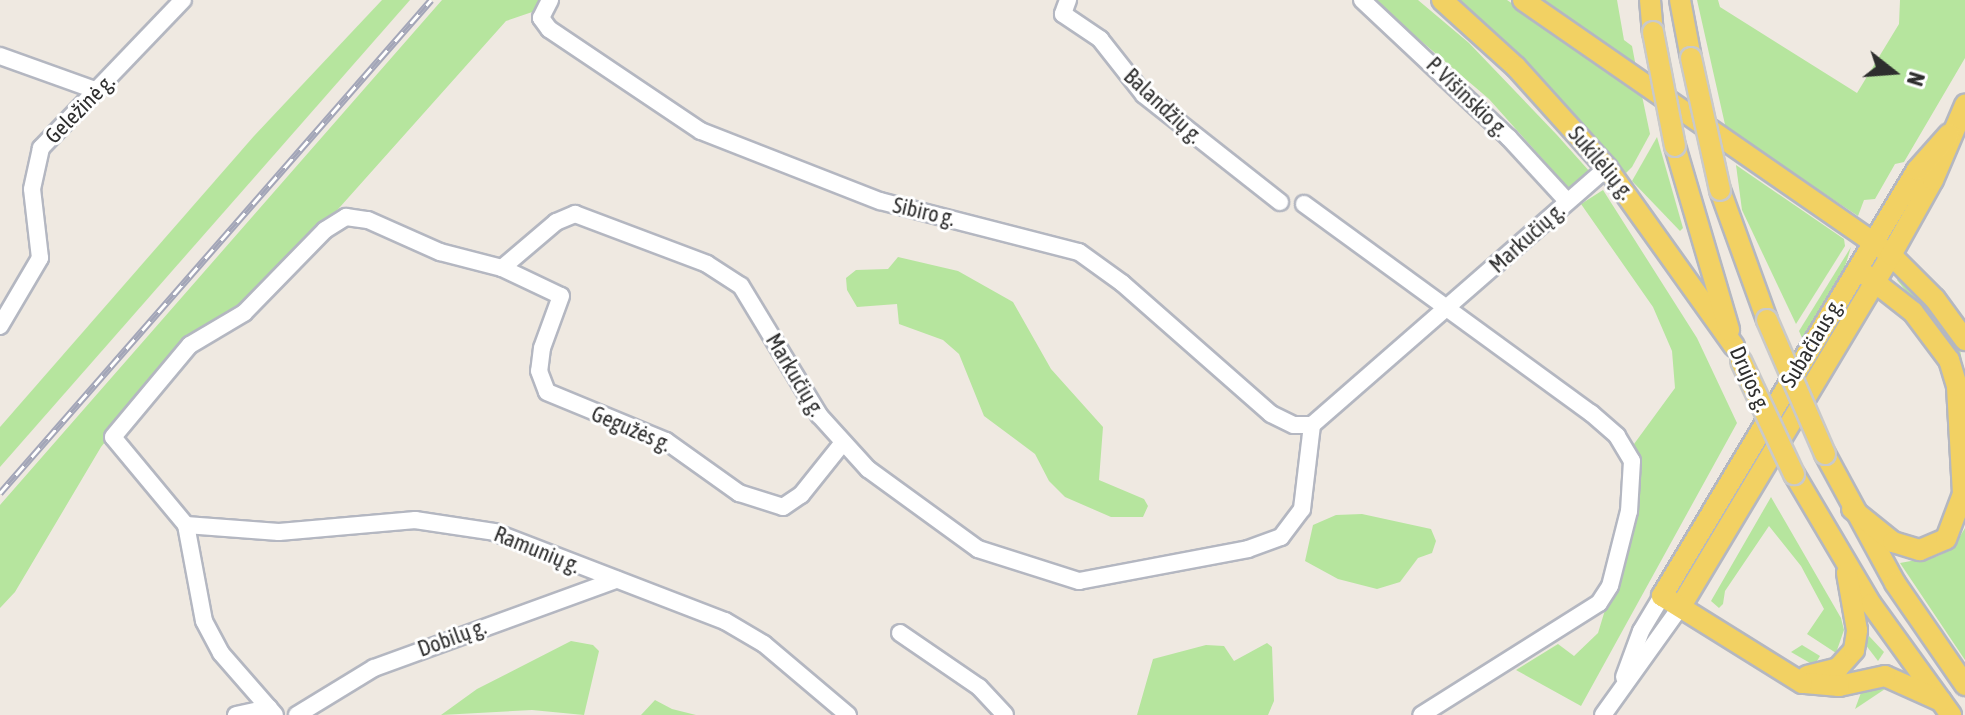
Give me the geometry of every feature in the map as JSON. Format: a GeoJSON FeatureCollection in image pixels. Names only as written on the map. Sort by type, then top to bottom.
{"type":"FeatureCollection","features":[{"type":"Feature","properties":{"kind":"main road","name":"Sukilėlių g."},"geometry":{"type":"LineString","coordinates":[[1442,0],[1516,67],[1607,168],[1738,354]]}},
{"type":"Feature","properties":{"kind":"main road"},"geometry":{"type":"LineString","coordinates":[[1523,0],[1891,255],[1935,299],[1965,340]]}},
{"type":"Feature","properties":{"kind":"main road","name":"Drujos g."},"geometry":{"type":"LineString","coordinates":[[1650,0],[1653,32],[1675,146],[1738,354],[1794,474],[1844,561],[1946,708]]}},
{"type":"Feature","properties":{"kind":"main road","name":"Drujos g."},"geometry":{"type":"LineString","coordinates":[[1680,0],[1720,190],[1767,320],[1852,509],[1965,685]]}},
{"type":"Feature","properties":{"kind":"main road","name":"Subačiaus g."},"geometry":{"type":"LineString","coordinates":[[1662,596],[1865,275],[1891,255],[1933,180],[1949,134],[1965,105]]}},
{"type":"Feature","properties":{"kind":"main road","name":"Subačiaus g."},"geometry":{"type":"LineString","coordinates":[[1681,606],[1865,275],[1873,243],[1917,170],[1949,134]]}},
{"type":"Feature","properties":{"kind":"main road"},"geometry":{"type":"LineString","coordinates":[[1852,509],[1893,542],[1920,550],[1946,539],[1963,494],[1957,386],[1949,360],[1913,312],[1865,275]]}},
{"type":"Feature","properties":{"kind":"main road"},"geometry":{"type":"LineString","coordinates":[[1777,665],[1819,676],[1849,658],[1857,630],[1844,561]]}},
{"type":"Feature","properties":{"kind":"main road"},"geometry":{"type":"LineString","coordinates":[[1662,596],[1815,687],[1885,676],[1946,708]]}},
{"type":"Feature","properties":{"kind":"street","name":"Geležinė g."},"geometry":{"type":"LineString","coordinates":[[0,326],[40,258],[32,189],[41,148],[183,0]]}},
{"type":"Feature","properties":{"kind":"street","name":"Sibiro g."},"geometry":{"type":"LineString","coordinates":[[550,0],[541,18],[549,29],[701,131],[880,201],[1079,252],[1122,283],[1271,414],[1294,425],[1312,425]]}},
{"type":"Feature","properties":{"kind":"street","name":"Balandžių g."},"geometry":{"type":"LineString","coordinates":[[1068,0],[1063,14],[1100,39],[1144,95],[1280,202]]}},
{"type":"Feature","properties":{"kind":"street","name":"P. Višinskio g."},"geometry":{"type":"LineString","coordinates":[[1362,0],[1498,127],[1567,201]]}},
{"type":"Feature","properties":{"kind":"street"},"geometry":{"type":"LineString","coordinates":[[0,56],[95,90]]}},
{"type":"Feature","properties":{"kind":"street","name":"Markučių g."},"geometry":{"type":"LineString","coordinates":[[502,268],[556,222],[575,214],[707,264],[741,286],[841,445],[978,549],[1079,581],[1248,549],[1281,537],[1302,509],[1312,425],[1448,310],[1607,168]]}},
{"type":"Feature","properties":{"kind":"street"},"geometry":{"type":"LineString","coordinates":[[1304,204],[1617,436],[1632,461],[1633,481],[1621,547],[1599,603],[1421,715]]}},
{"type":"Feature","properties":{"kind":"street"},"geometry":{"type":"LineString","coordinates":[[272,712],[221,653],[204,621],[186,525],[113,437],[190,345],[244,313],[325,230],[346,217],[368,220],[440,252],[502,268]]}},
{"type":"Feature","properties":{"kind":"street","name":"Gegužės g."},"geometry":{"type":"LineString","coordinates":[[502,268],[561,296],[539,371],[547,392],[666,441],[739,493],[783,507],[801,495],[841,445]]}},
{"type":"Feature","properties":{"kind":"street","name":"Ramunių g."},"geometry":{"type":"LineString","coordinates":[[186,525],[279,532],[415,520],[449,522],[499,533],[725,621],[764,644],[848,715]]}},
{"type":"Feature","properties":{"kind":"street","name":"Dobilų g."},"geometry":{"type":"LineString","coordinates":[[297,715],[386,663],[616,580]]}},
{"type":"Feature","properties":{"kind":"street","name":"Subačiaus g."},"geometry":{"type":"LineString","coordinates":[[1621,687],[1641,631],[1662,596]]}},
{"type":"Feature","properties":{"kind":"street","name":"Subačiaus g."},"geometry":{"type":"LineString","coordinates":[[1603,715],[1681,606]]}},
{"type":"Feature","properties":{"kind":"street"},"geometry":{"type":"LineString","coordinates":[[900,633],[979,687],[1005,715]]}},
{"type":"Feature","properties":{"kind":"street"},"geometry":{"type":"LineString","coordinates":[[236,715],[272,712]]}},
{"type":"Feature","properties":{"kind":"green space"},"geometry":{"type":"Polygon","coordinates":[[[382,0],[410,0],[0,467],[0,427],[254,136],[382,0]]]}},
{"type":"Feature","properties":{"kind":"green space"},"geometry":{"type":"Polygon","coordinates":[[[442,0],[549,0],[541,9],[506,21],[282,272],[184,344],[101,447],[15,592],[0,608],[0,505],[442,0]]]}},
{"type":"Feature","properties":{"kind":"green space"},"geometry":{"type":"Polygon","coordinates":[[[1373,0],[1418,0],[1469,43],[1557,135],[1590,172],[1586,178],[1571,191],[1489,99],[1373,0]]]}},
{"type":"Feature","properties":{"kind":"green space"},"geometry":{"type":"Polygon","coordinates":[[[1459,0],[1507,0],[1641,91],[1650,134],[1626,173],[1459,0]]]}},
{"type":"Feature","properties":{"kind":"green space"},"geometry":{"type":"Polygon","coordinates":[[[1538,0],[1617,0],[1624,40],[1632,46],[1636,67],[1538,0]]]}},
{"type":"Feature","properties":{"kind":"green space"},"geometry":{"type":"Polygon","coordinates":[[[1697,0],[1718,0],[1720,7],[1857,93],[1899,24],[1900,0],[1965,0],[1965,58],[1904,162],[1895,164],[1875,199],[1864,200],[1858,216],[1726,129],[1697,0]]]}},
{"type":"Feature","properties":{"kind":"green space"},"geometry":{"type":"Polygon","coordinates":[[[1657,137],[1683,228],[1680,231],[1632,181],[1657,137]]]}},
{"type":"Feature","properties":{"kind":"green space"},"geometry":{"type":"Polygon","coordinates":[[[1736,165],[1844,239],[1845,246],[1796,324],[1742,210],[1736,165]]]}},
{"type":"Feature","properties":{"kind":"green space"},"geometry":{"type":"Polygon","coordinates":[[[1603,190],[1697,338],[1737,423],[1581,706],[1516,670],[1558,644],[1574,656],[1598,633],[1636,508],[1641,473],[1634,444],[1675,388],[1672,351],[1653,307],[1581,204],[1603,190]]]}},
{"type":"Feature","properties":{"kind":"green space"},"geometry":{"type":"Polygon","coordinates":[[[1851,247],[1844,270],[1802,338],[1799,331],[1851,247]]]}},
{"type":"Feature","properties":{"kind":"green space"},"geometry":{"type":"Polygon","coordinates":[[[898,257],[958,271],[1013,302],[1051,369],[1103,427],[1099,480],[1144,499],[1148,506],[1143,517],[1111,517],[1065,497],[1049,481],[1035,454],[984,416],[959,354],[943,340],[899,324],[897,304],[857,307],[847,290],[846,278],[856,270],[888,269],[898,257]]]}},
{"type":"Feature","properties":{"kind":"green space"},"geometry":{"type":"Polygon","coordinates":[[[1900,276],[1960,349],[1965,381],[1934,325],[1897,280],[1900,276]]]}},
{"type":"Feature","properties":{"kind":"green space"},"geometry":{"type":"Polygon","coordinates":[[[1771,497],[1841,618],[1844,630],[1836,653],[1807,634],[1824,609],[1801,566],[1769,526],[1725,591],[1723,604],[1719,608],[1711,601],[1771,497]]]}},
{"type":"Feature","properties":{"kind":"green space"},"geometry":{"type":"Polygon","coordinates":[[[1362,514],[1431,529],[1436,541],[1432,553],[1418,558],[1400,582],[1377,589],[1338,579],[1305,561],[1313,525],[1336,515],[1362,514]]]}},
{"type":"Feature","properties":{"kind":"green space"},"geometry":{"type":"Polygon","coordinates":[[[1965,528],[1965,660],[1900,563],[1938,556],[1953,548],[1965,528]]]}},
{"type":"Feature","properties":{"kind":"green space"},"geometry":{"type":"Polygon","coordinates":[[[1869,636],[1884,652],[1878,661],[1865,644],[1869,636]]]}},
{"type":"Feature","properties":{"kind":"green space"},"geometry":{"type":"Polygon","coordinates":[[[571,641],[593,645],[599,651],[584,715],[532,710],[441,715],[477,689],[571,641]]]}},
{"type":"Feature","properties":{"kind":"green space"},"geometry":{"type":"Polygon","coordinates":[[[1267,643],[1272,647],[1274,701],[1268,715],[1137,715],[1153,659],[1206,645],[1224,646],[1234,661],[1267,643]]]}},
{"type":"Feature","properties":{"kind":"green space"},"geometry":{"type":"Polygon","coordinates":[[[1802,645],[1820,656],[1817,661],[1810,663],[1791,652],[1802,645]]]}},
{"type":"Feature","properties":{"kind":"green space"},"geometry":{"type":"Polygon","coordinates":[[[1871,684],[1888,687],[1855,709],[1863,687],[1871,684]]]}},
{"type":"Feature","properties":{"kind":"green space"},"geometry":{"type":"Polygon","coordinates":[[[655,700],[672,709],[696,715],[641,715],[655,700]]]}},
{"type":"Feature","properties":{"kind":"railway"},"geometry":{"type":"LineString","coordinates":[[0,493],[431,0]]}}]}
